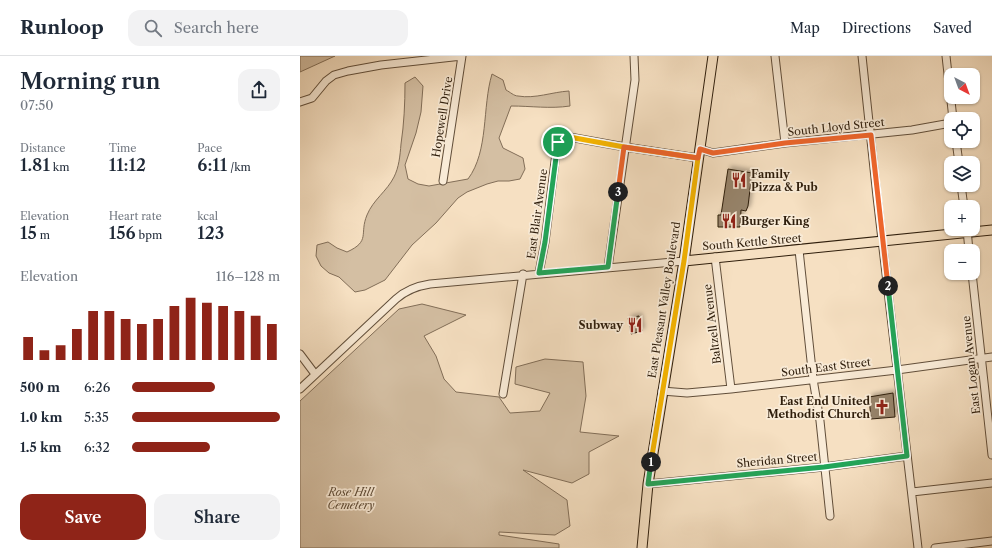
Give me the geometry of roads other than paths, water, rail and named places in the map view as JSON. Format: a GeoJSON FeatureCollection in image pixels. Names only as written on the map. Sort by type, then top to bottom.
{"type":"FeatureCollection","features":[{"type":"Feature","properties":{"kind":"main road","name":"East Pleasant Valley Boulevard"},"geometry":{"type":"LineString","coordinates":[[642,548],[648,484],[684,261],[713,56]]}},
{"type":"Feature","properties":{"kind":"main road","name":"South Kettle Street"},"geometry":{"type":"LineString","coordinates":[[980,230],[992,230]]}},
{"type":"Feature","properties":{"kind":"main road","name":"South Kettle Street"},"geometry":{"type":"LineString","coordinates":[[684,261],[944,234]]}},
{"type":"Feature","properties":{"kind":"street"},"geometry":{"type":"LineString","coordinates":[[300,102],[312,98],[326,81],[334,75],[348,71],[381,64],[462,56]]}},
{"type":"Feature","properties":{"kind":"street","name":"Hopewell Drive"},"geometry":{"type":"LineString","coordinates":[[444,181],[462,56]]}},
{"type":"Feature","properties":{"kind":"street"},"geometry":{"type":"LineString","coordinates":[[608,267],[624,147],[635,80],[634,56]]}},
{"type":"Feature","properties":{"kind":"street"},"geometry":{"type":"LineString","coordinates":[[775,56],[785,143]]}},
{"type":"Feature","properties":{"kind":"street"},"geometry":{"type":"LineString","coordinates":[[862,56],[918,548]]}},
{"type":"Feature","properties":{"kind":"street"},"geometry":{"type":"LineString","coordinates":[[946,56],[952,112]]}},
{"type":"Feature","properties":{"kind":"street","name":"South Lloyd Street"},"geometry":{"type":"LineString","coordinates":[[564,136],[624,147],[699,154],[785,143],[871,135],[944,124]]}},
{"type":"Feature","properties":{"kind":"street","name":"East Blair Avenue"},"geometry":{"type":"LineString","coordinates":[[539,273],[545,242],[557,145],[559,140],[564,136]]}},
{"type":"Feature","properties":{"kind":"street"},"geometry":{"type":"LineString","coordinates":[[799,250],[830,516]]}},
{"type":"Feature","properties":{"kind":"street","name":"Baltzell Avenue"},"geometry":{"type":"LineString","coordinates":[[715,257],[731,389]]}},
{"type":"Feature","properties":{"kind":"street","name":"South Kettle Street"},"geometry":{"type":"LineString","coordinates":[[300,389],[396,299],[406,291],[416,287],[430,284],[523,274],[684,261]]}},
{"type":"Feature","properties":{"kind":"street","name":"East Blair Avenue"},"geometry":{"type":"LineString","coordinates":[[503,394],[523,274]]}},
{"type":"Feature","properties":{"kind":"street","name":"East Logan Avenue"},"geometry":{"type":"LineString","coordinates":[[973,280],[992,455]]}},
{"type":"Feature","properties":{"kind":"street"},"geometry":{"type":"LineString","coordinates":[[300,354],[315,374]]}},
{"type":"Feature","properties":{"kind":"street","name":"South East Street"},"geometry":{"type":"LineString","coordinates":[[662,391],[687,393],[731,389],[897,370],[992,357]]}},
{"type":"Feature","properties":{"kind":"street","name":"Sheridan Street"},"geometry":{"type":"LineString","coordinates":[[648,484],[824,467],[907,456]]}},
{"type":"Feature","properties":{"kind":"street"},"geometry":{"type":"LineString","coordinates":[[912,492],[992,483]]}},
{"type":"Feature","properties":{"kind":"street"},"geometry":{"type":"LineString","coordinates":[[935,548],[992,541]]}},
{"type":"Feature","properties":{"kind":"place","name":"Family Pizza & Pub"},"geometry":{"type":"Point","coordinates":[739,180]}},
{"type":"Feature","properties":{"kind":"place","name":"Burger King"},"geometry":{"type":"Point","coordinates":[729,221]}},
{"type":"Feature","properties":{"kind":"place","name":"Subway"},"geometry":{"type":"Point","coordinates":[635,325]}},
{"type":"Feature","properties":{"kind":"place","name":"East End United Methodist Church"},"geometry":{"type":"Point","coordinates":[882,407]}},
{"type":"Feature","properties":{"kind":"park label","name":"Rose Hill Cemetery"},"geometry":{"type":"Point","coordinates":[351,498]}}]}
